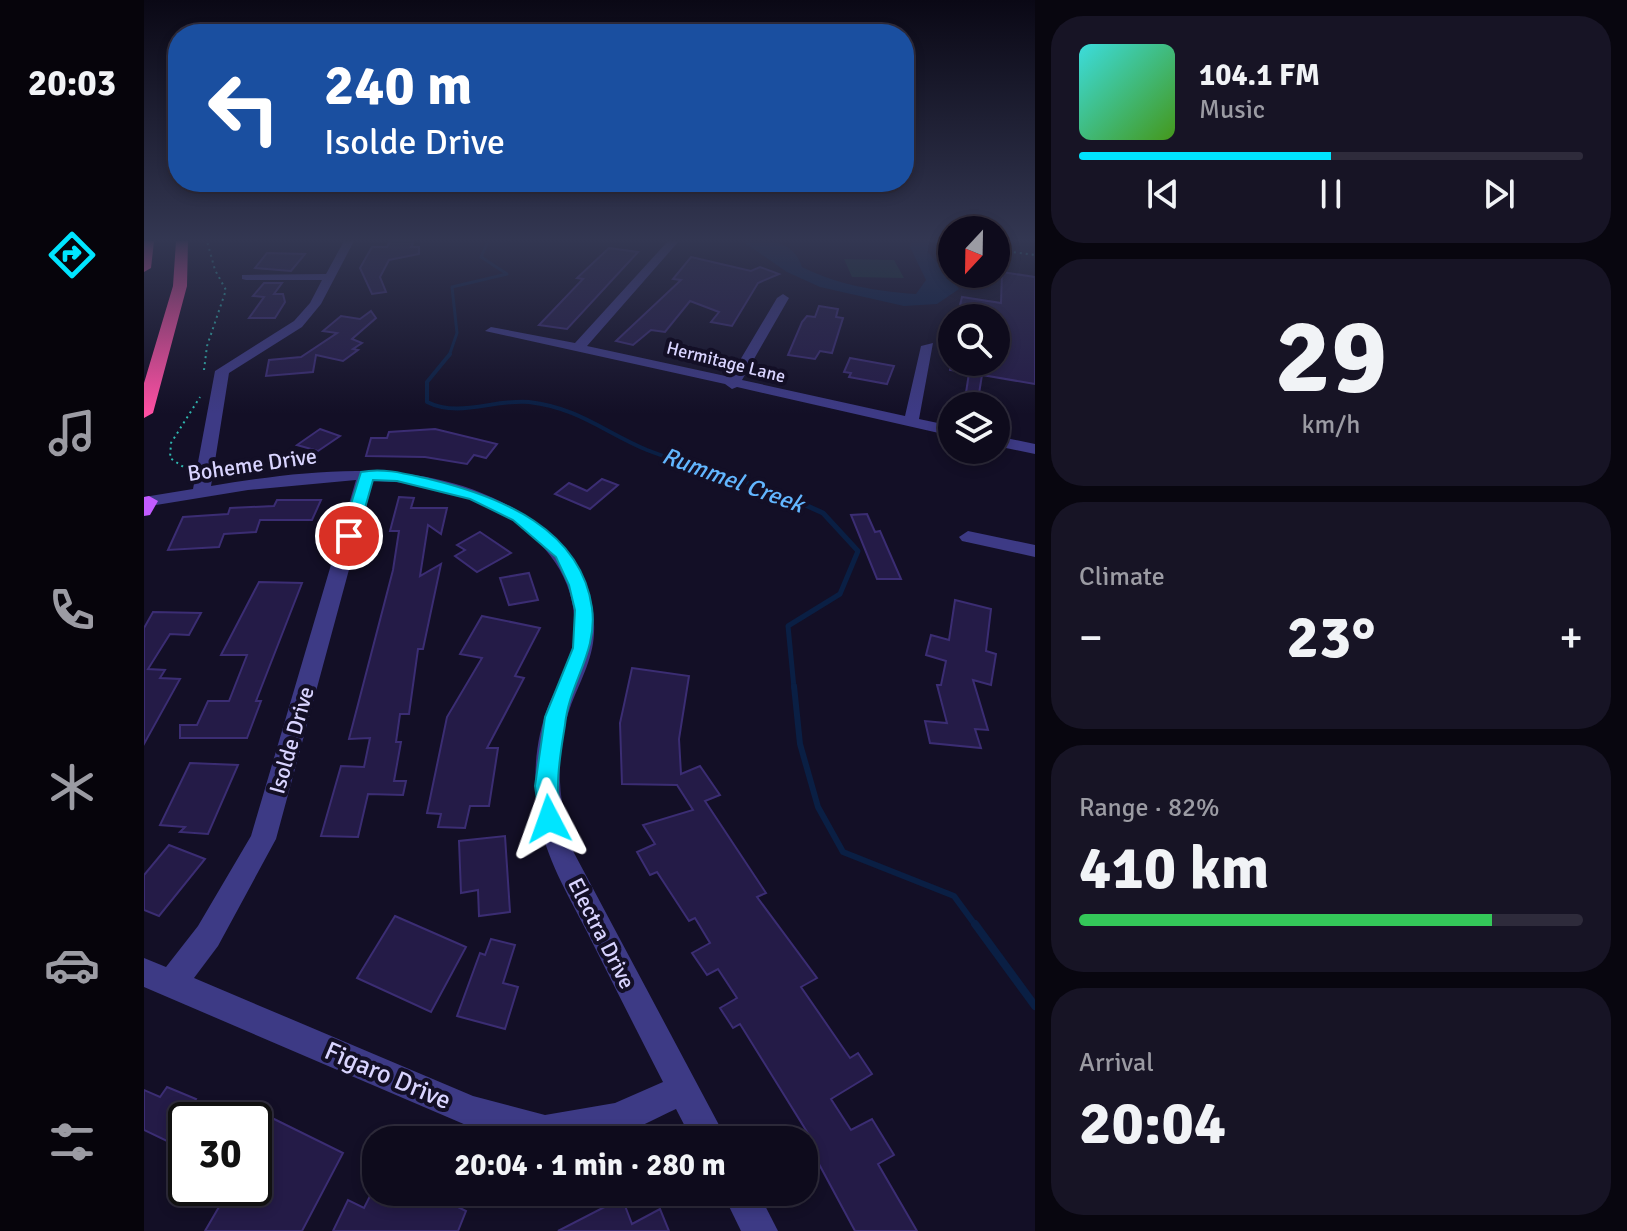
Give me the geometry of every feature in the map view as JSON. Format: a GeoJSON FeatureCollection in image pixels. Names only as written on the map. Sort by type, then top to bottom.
{"type":"FeatureCollection","features":[{"type":"Feature","properties":{"kind":"highway"},"geometry":{"type":"LineString","coordinates":[[144,413],[176,298]]}},
{"type":"Feature","properties":{"kind":"street"},"geometry":{"type":"LineString","coordinates":[[201,493],[222,371],[288,332],[317,298]]}},
{"type":"Feature","properties":{"kind":"street"},"geometry":{"type":"LineString","coordinates":[[579,347],[623,298]]}},
{"type":"Feature","properties":{"kind":"street"},"geometry":{"type":"LineString","coordinates":[[732,385],[783,298]]}},
{"type":"Feature","properties":{"kind":"street"},"geometry":{"type":"LineString","coordinates":[[315,304],[330,304]]}},
{"type":"Feature","properties":{"kind":"street","name":"Hermitage Lane"},"geometry":{"type":"LineString","coordinates":[[491,331],[579,347],[732,385],[938,428]]}},
{"type":"Feature","properties":{"kind":"street"},"geometry":{"type":"LineString","coordinates":[[911,423],[928,346]]}},
{"type":"Feature","properties":{"kind":"street"},"geometry":{"type":"LineString","coordinates":[[1010,444],[1035,449]]}},
{"type":"Feature","properties":{"kind":"street","name":"Boheme Drive"},"geometry":{"type":"LineString","coordinates":[[146,505],[201,493],[338,475],[366,475]]}},
{"type":"Feature","properties":{"kind":"street","name":"Isolde Drive"},"geometry":{"type":"LineString","coordinates":[[157,978],[208,936],[263,839],[366,475]]}},
{"type":"Feature","properties":{"kind":"street","name":"Electra Drive"},"geometry":{"type":"LineString","coordinates":[[366,475],[397,476],[475,495],[519,516],[563,554],[578,585],[584,610],[582,648],[555,717],[546,786],[549,819],[561,854],[703,1126]]}},
{"type":"Feature","properties":{"kind":"street"},"geometry":{"type":"LineString","coordinates":[[968,537],[1035,551]]}},
{"type":"Feature","properties":{"kind":"street","name":"Figaro Drive"},"geometry":{"type":"LineString","coordinates":[[157,978],[473,1112],[545,1132],[616,1119],[683,1089]]}},
{"type":"Feature","properties":{"kind":"street"},"geometry":{"type":"LineString","coordinates":[[747,1206],[760,1231]]}},
{"type":"Feature","properties":{"kind":"path"},"geometry":{"type":"LineString","coordinates":[[204,374],[207,346],[223,298]]}},
{"type":"Feature","properties":{"kind":"path"},"geometry":{"type":"LineString","coordinates":[[189,479],[188,470],[170,458],[168,448],[202,389]]}},
{"type":"Feature","properties":{"kind":"water"},"geometry":{"type":"Polygon","coordinates":[[[871,298],[945,298],[937,304],[904,306],[871,298]]]}},
{"type":"Feature","properties":{"kind":"building"},"geometry":{"type":"Polygon","coordinates":[[[263,298],[284,298],[275,318],[249,318],[263,298]]]}},
{"type":"Feature","properties":{"kind":"building"},"geometry":{"type":"Polygon","coordinates":[[[564,298],[595,298],[567,329],[539,325],[564,298]]]}},
{"type":"Feature","properties":{"kind":"building"},"geometry":{"type":"Polygon","coordinates":[[[661,298],[749,298],[732,326],[711,322],[719,312],[690,301],[665,332],[651,330],[633,345],[616,341],[661,298]]]}},
{"type":"Feature","properties":{"kind":"building"},"geometry":{"type":"Polygon","coordinates":[[[962,298],[1001,303],[1001,298],[1035,298],[1035,384],[988,376],[1010,376],[1010,304],[960,304],[962,298]]]}},
{"type":"Feature","properties":{"kind":"building"},"geometry":{"type":"Polygon","coordinates":[[[819,306],[838,309],[836,317],[843,318],[832,353],[820,351],[815,359],[788,355],[802,322],[807,316],[815,317],[819,306]]]}},
{"type":"Feature","properties":{"kind":"building"},"geometry":{"type":"Polygon","coordinates":[[[371,311],[376,318],[352,339],[362,343],[343,361],[316,355],[313,372],[266,376],[269,360],[301,357],[337,333],[323,331],[341,316],[360,319],[371,311]]]}},
{"type":"Feature","properties":{"kind":"building"},"geometry":{"type":"Polygon","coordinates":[[[850,358],[894,366],[887,384],[849,377],[851,373],[844,372],[850,358]]]}},
{"type":"Feature","properties":{"kind":"building"},"geometry":{"type":"Polygon","coordinates":[[[969,376],[982,376],[979,392],[966,392],[969,376]]]}},
{"type":"Feature","properties":{"kind":"building"},"geometry":{"type":"Polygon","coordinates":[[[320,429],[340,436],[318,451],[297,445],[320,429]]]}},
{"type":"Feature","properties":{"kind":"building"},"geometry":{"type":"Polygon","coordinates":[[[435,429],[497,444],[486,458],[474,455],[467,464],[425,457],[366,456],[371,438],[387,438],[389,432],[435,429]]]}},
{"type":"Feature","properties":{"kind":"building"},"geometry":{"type":"Polygon","coordinates":[[[602,479],[618,485],[590,509],[555,494],[569,483],[587,491],[602,479]]]}},
{"type":"Feature","properties":{"kind":"building"},"geometry":{"type":"Polygon","coordinates":[[[399,497],[414,498],[411,508],[447,508],[441,534],[428,525],[420,576],[441,564],[423,649],[418,649],[409,714],[400,714],[396,742],[401,742],[394,781],[406,781],[403,795],[368,794],[358,837],[321,836],[341,766],[364,767],[370,738],[349,739],[393,570],[399,531],[390,531],[399,497]]]}},
{"type":"Feature","properties":{"kind":"building"},"geometry":{"type":"Polygon","coordinates":[[[277,500],[321,500],[312,520],[260,520],[256,532],[224,534],[219,547],[168,550],[183,517],[228,514],[230,508],[274,506],[277,500]]]}},
{"type":"Feature","properties":{"kind":"building"},"geometry":{"type":"Polygon","coordinates":[[[867,514],[875,532],[880,531],[901,579],[877,579],[851,515],[867,514]]]}},
{"type":"Feature","properties":{"kind":"building"},"geometry":{"type":"Polygon","coordinates":[[[480,532],[511,553],[477,572],[455,556],[465,550],[457,545],[480,532]]]}},
{"type":"Feature","properties":{"kind":"building"},"geometry":{"type":"Polygon","coordinates":[[[529,573],[538,600],[509,605],[500,578],[529,573]]]}},
{"type":"Feature","properties":{"kind":"building"},"geometry":{"type":"Polygon","coordinates":[[[259,582],[302,583],[256,701],[261,701],[247,738],[180,738],[180,725],[197,725],[208,701],[229,701],[247,655],[221,655],[259,582]]]}},
{"type":"Feature","properties":{"kind":"building"},"geometry":{"type":"Polygon","coordinates":[[[955,600],[991,609],[986,651],[996,654],[991,685],[973,680],[988,730],[975,729],[981,748],[930,743],[925,721],[947,723],[937,685],[941,685],[946,661],[926,655],[931,635],[949,640],[955,600]]]}},
{"type":"Feature","properties":{"kind":"building"},"geometry":{"type":"Polygon","coordinates":[[[153,612],[201,613],[189,635],[170,634],[148,669],[165,670],[160,678],[180,679],[144,744],[144,628],[153,612]]]}},
{"type":"Feature","properties":{"kind":"building"},"geometry":{"type":"Polygon","coordinates":[[[482,616],[540,628],[515,676],[524,678],[487,748],[498,748],[489,806],[470,806],[465,828],[438,827],[441,814],[427,813],[447,717],[482,658],[460,654],[482,616]]]}},
{"type":"Feature","properties":{"kind":"building"},"geometry":{"type":"Polygon","coordinates":[[[632,668],[689,676],[679,739],[681,774],[700,766],[720,795],[705,801],[766,893],[757,897],[817,978],[801,987],[850,1058],[858,1053],[872,1074],[831,1099],[851,1130],[872,1119],[894,1155],[878,1164],[917,1231],[855,1231],[818,1162],[818,1126],[803,1126],[740,1024],[733,1028],[720,1008],[737,998],[718,969],[707,975],[692,953],[710,943],[695,918],[689,921],[657,872],[650,875],[637,852],[655,844],[643,825],[693,810],[677,785],[622,784],[620,723],[632,668]]]}},
{"type":"Feature","properties":{"kind":"building"},"geometry":{"type":"Polygon","coordinates":[[[190,763],[238,765],[208,834],[180,832],[185,827],[160,825],[190,763]]]}},
{"type":"Feature","properties":{"kind":"building"},"geometry":{"type":"Polygon","coordinates":[[[505,836],[510,912],[479,916],[478,890],[461,893],[459,841],[505,836]]]}},
{"type":"Feature","properties":{"kind":"building"},"geometry":{"type":"Polygon","coordinates":[[[169,845],[205,859],[159,916],[144,910],[144,875],[169,845]]]}},
{"type":"Feature","properties":{"kind":"building"},"geometry":{"type":"Polygon","coordinates":[[[395,916],[466,947],[431,1012],[357,978],[395,916]]]}},
{"type":"Feature","properties":{"kind":"building"},"geometry":{"type":"Polygon","coordinates":[[[491,939],[515,945],[503,983],[518,987],[505,1029],[457,1016],[480,953],[485,955],[491,939]]]}},
{"type":"Feature","properties":{"kind":"building"},"geometry":{"type":"Polygon","coordinates":[[[167,1087],[196,1099],[194,1102],[168,1102],[168,1142],[144,1130],[144,1090],[160,1097],[167,1087]]]}},
{"type":"Feature","properties":{"kind":"building"},"geometry":{"type":"Polygon","coordinates":[[[272,1118],[343,1153],[302,1231],[205,1231],[220,1206],[272,1206],[272,1118]]]}},
{"type":"Feature","properties":{"kind":"building"},"geometry":{"type":"Polygon","coordinates":[[[348,1200],[364,1208],[456,1206],[466,1211],[458,1231],[333,1231],[348,1200]]]}},
{"type":"Feature","properties":{"kind":"building"},"geometry":{"type":"Polygon","coordinates":[[[606,1206],[625,1206],[632,1224],[660,1209],[669,1231],[558,1231],[606,1206]]]}},
{"type":"Feature","properties":{"kind":"waterway","name":"Rummel Creek"},"geometry":{"type":"LineString","coordinates":[[449,355],[457,333],[453,298]]}},
{"type":"Feature","properties":{"kind":"waterway","name":"Rummel Creek"},"geometry":{"type":"LineString","coordinates":[[449,355],[427,382],[427,402],[452,408],[516,402],[547,405],[577,415],[647,450],[793,500]]}},
{"type":"Feature","properties":{"kind":"waterway","name":"Rummel Creek"},"geometry":{"type":"LineString","coordinates":[[793,500],[823,513],[858,551],[840,594],[788,626],[794,688]]}},
{"type":"Feature","properties":{"kind":"waterway","name":"Rummel Creek"},"geometry":{"type":"LineString","coordinates":[[794,686],[800,744],[818,807],[843,852],[954,896],[976,926]]}},
{"type":"Feature","properties":{"kind":"waterway","name":"Rummel Creek"},"geometry":{"type":"LineString","coordinates":[[975,924],[1035,1006]]}},
{"type":"Feature","properties":{"kind":"route"},"geometry":{"type":"LineString","coordinates":[[349,536],[366,475],[397,476],[475,495],[519,516],[563,554],[578,585],[584,610],[582,648],[555,717],[546,786],[549,819]]}}]}
